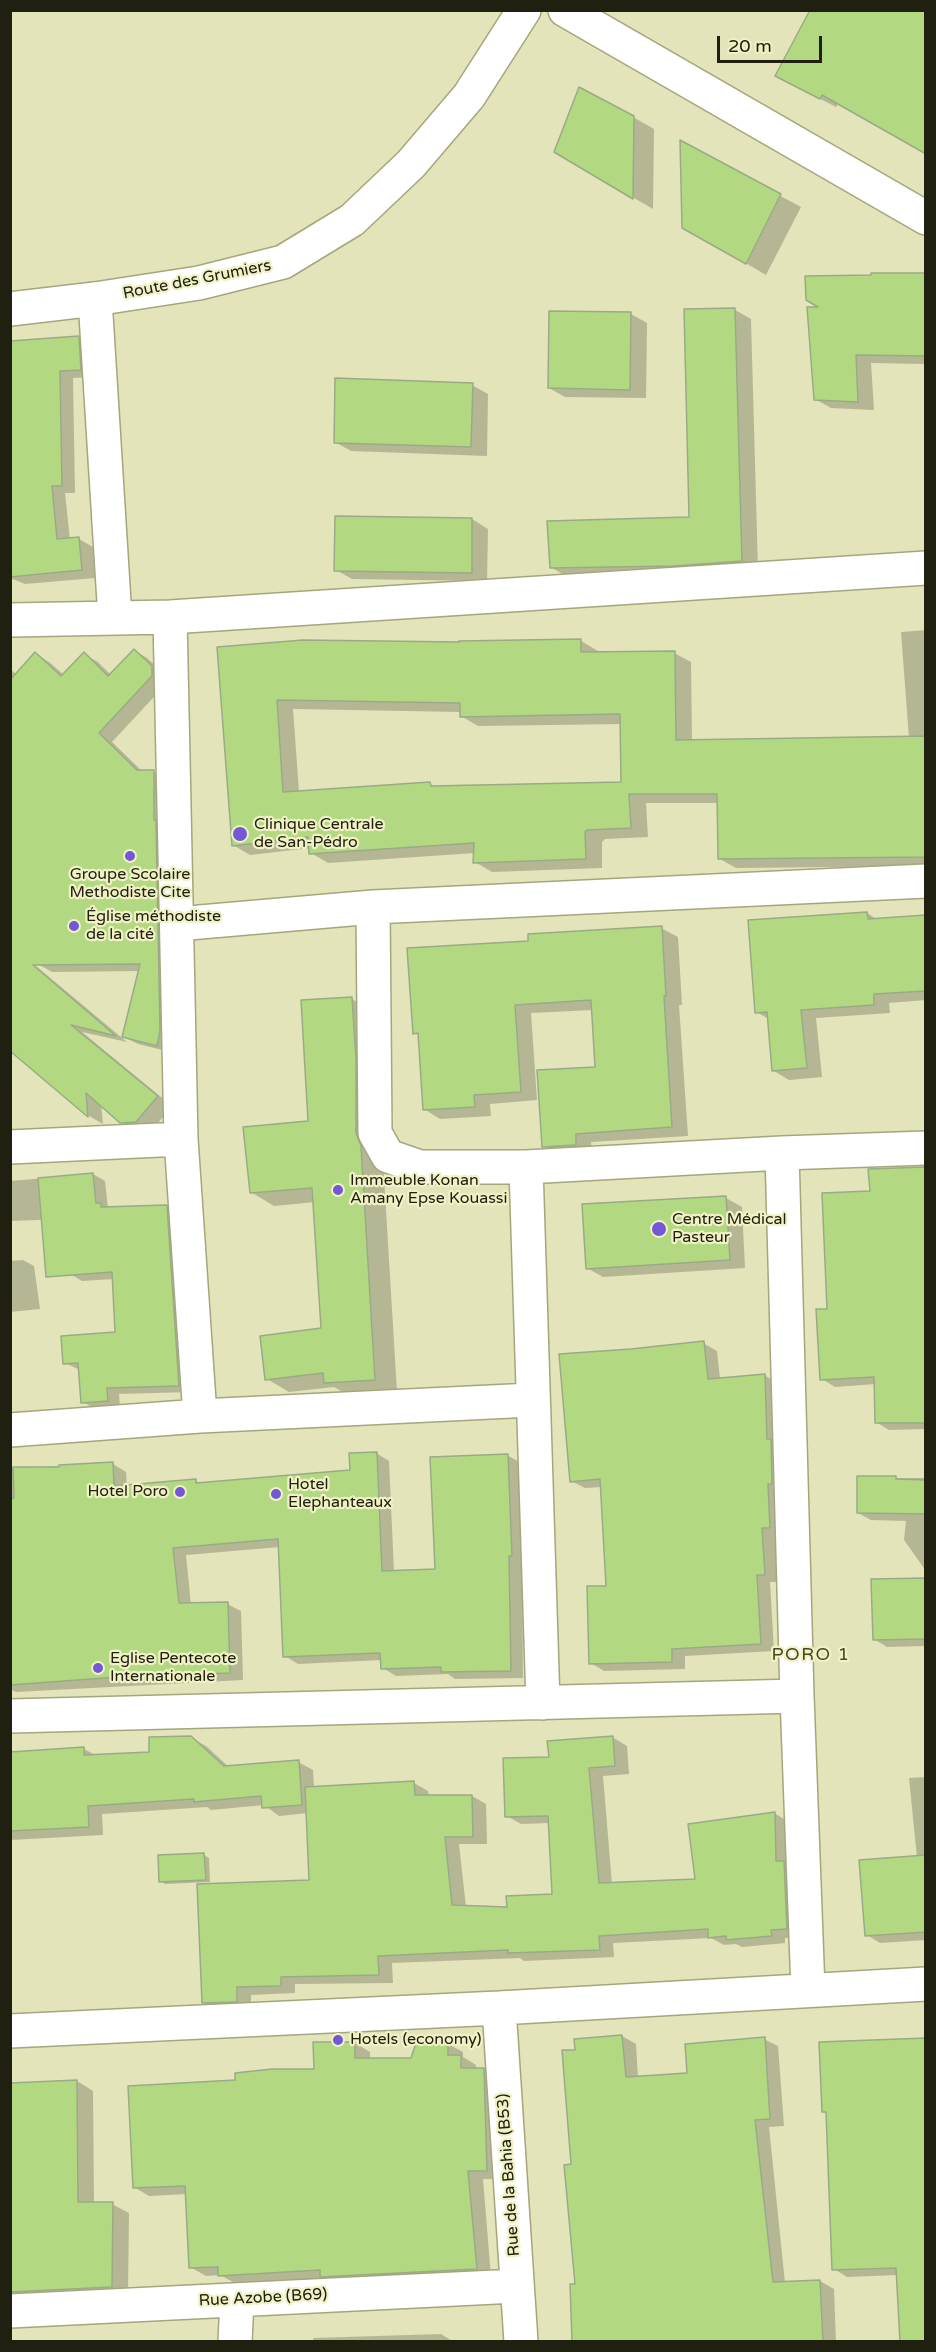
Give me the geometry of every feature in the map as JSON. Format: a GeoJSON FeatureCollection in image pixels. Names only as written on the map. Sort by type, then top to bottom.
{"type":"FeatureCollection","features":[{"type":"Feature","properties":{"kind":"street","name":"Route des Grumiers"},"geometry":{"type":"LineString","coordinates":[[10,309],[199,283],[283,262],[352,220],[411,164],[470,96],[524,10]]}},
{"type":"Feature","properties":{"kind":"street"},"geometry":{"type":"LineString","coordinates":[[565,10],[926,218]]}},
{"type":"Feature","properties":{"kind":"street"},"geometry":{"type":"LineString","coordinates":[[95,299],[116,618]]}},
{"type":"Feature","properties":{"kind":"street"},"geometry":{"type":"LineString","coordinates":[[10,620],[170,617],[926,568]]}},
{"type":"Feature","properties":{"kind":"street"},"geometry":{"type":"LineString","coordinates":[[170,617],[182,1139],[200,1416]]}},
{"type":"Feature","properties":{"kind":"street"},"geometry":{"type":"LineString","coordinates":[[177,924],[373,907],[926,880]]}},
{"type":"Feature","properties":{"kind":"street"},"geometry":{"type":"LineString","coordinates":[[373,907],[375,1133],[388,1156],[420,1167],[526,1167],[926,1148]]}},
{"type":"Feature","properties":{"kind":"street"},"geometry":{"type":"LineString","coordinates":[[10,1147],[182,1139]]}},
{"type":"Feature","properties":{"kind":"street"},"geometry":{"type":"LineString","coordinates":[[783,1153],[807,1990]]}},
{"type":"Feature","properties":{"kind":"street"},"geometry":{"type":"LineString","coordinates":[[526,1167],[543,1703]]}},
{"type":"Feature","properties":{"kind":"street"},"geometry":{"type":"LineString","coordinates":[[10,1430],[200,1416],[532,1400]]}},
{"type":"Feature","properties":{"kind":"street"},"geometry":{"type":"LineString","coordinates":[[10,1716],[797,1696]]}},
{"type":"Feature","properties":{"kind":"street"},"geometry":{"type":"LineString","coordinates":[[10,2031],[499,2008],[926,1984]]}},
{"type":"Feature","properties":{"kind":"street","name":"Rue de la Bahia (B53)"},"geometry":{"type":"LineString","coordinates":[[499,2008],[521,2342]]}},
{"type":"Feature","properties":{"kind":"street","name":"Rue Azobe (B69)"},"geometry":{"type":"LineString","coordinates":[[10,2311],[516,2286]]}},
{"type":"Feature","properties":{"kind":"street"},"geometry":{"type":"LineString","coordinates":[[236,2342],[237,2300]]}},
{"type":"Feature","properties":{"kind":"building"},"geometry":{"type":"Polygon","coordinates":[[[810,10],[926,10],[926,154],[822,95],[820,99],[775,76],[810,10]]]}},
{"type":"Feature","properties":{"kind":"building"},"geometry":{"type":"Polygon","coordinates":[[[579,87],[634,116],[633,199],[554,152],[579,87]]]}},
{"type":"Feature","properties":{"kind":"building"},"geometry":{"type":"Polygon","coordinates":[[[680,140],[781,194],[746,264],[682,228],[680,140]]]}},
{"type":"Feature","properties":{"kind":"building"},"geometry":{"type":"Polygon","coordinates":[[[871,273],[926,273],[926,356],[856,355],[858,402],[814,400],[807,307],[818,307],[806,300],[805,276],[871,275],[871,273]]]}},
{"type":"Feature","properties":{"kind":"building"},"geometry":{"type":"Polygon","coordinates":[[[735,308],[742,561],[674,566],[550,568],[547,521],[689,517],[684,309],[735,308]]]}},
{"type":"Feature","properties":{"kind":"building"},"geometry":{"type":"Polygon","coordinates":[[[549,311],[631,312],[630,390],[548,388],[549,311]]]}},
{"type":"Feature","properties":{"kind":"building"},"geometry":{"type":"Polygon","coordinates":[[[79,336],[81,370],[60,371],[62,486],[52,486],[57,539],[79,537],[82,570],[10,577],[10,341],[79,336]]]}},
{"type":"Feature","properties":{"kind":"building"},"geometry":{"type":"Polygon","coordinates":[[[335,378],[473,383],[471,447],[334,443],[335,378]]]}},
{"type":"Feature","properties":{"kind":"building"},"geometry":{"type":"Polygon","coordinates":[[[335,516],[472,518],[472,573],[334,571],[335,516]]]}},
{"type":"Feature","properties":{"kind":"building"},"geometry":{"type":"Polygon","coordinates":[[[581,639],[581,652],[675,651],[676,740],[926,736],[926,857],[718,859],[717,794],[629,794],[631,828],[587,830],[585,832],[586,859],[473,863],[474,843],[309,854],[308,837],[232,846],[217,647],[303,640],[581,639]],[[277,700],[283,792],[430,782],[431,786],[621,782],[620,714],[460,717],[460,703],[277,700]]]}},
{"type":"Feature","properties":{"kind":"building"},"geometry":{"type":"Polygon","coordinates":[[[134,649],[152,666],[152,676],[99,733],[137,770],[154,770],[160,1031],[157,1046],[122,1037],[140,964],[33,965],[116,1036],[71,1025],[158,1096],[136,1122],[120,1123],[86,1093],[88,1117],[10,1051],[10,680],[35,652],[61,676],[84,652],[108,676],[134,649]]]}},
{"type":"Feature","properties":{"kind":"building"},"geometry":{"type":"Polygon","coordinates":[[[867,912],[868,919],[926,915],[926,991],[874,994],[874,1005],[801,1010],[807,1068],[772,1071],[767,1012],[755,1013],[748,920],[867,912]]]}},
{"type":"Feature","properties":{"kind":"building"},"geometry":{"type":"Polygon","coordinates":[[[662,926],[672,1127],[576,1134],[576,1145],[542,1147],[537,1070],[595,1067],[591,1000],[515,1005],[521,1092],[474,1095],[475,1107],[423,1110],[418,1033],[413,1034],[407,948],[528,941],[528,934],[662,926]]]}},
{"type":"Feature","properties":{"kind":"building","name":"Immeuble Konan Amany Epse Kouassi"},"geometry":{"type":"Polygon","coordinates":[[[352,997],[356,1059],[356,1133],[361,1146],[375,1380],[324,1383],[323,1373],[265,1380],[260,1336],[321,1328],[312,1188],[250,1193],[243,1127],[308,1121],[301,1000],[352,997]]]}},
{"type":"Feature","properties":{"kind":"building"},"geometry":{"type":"Polygon","coordinates":[[[926,1167],[926,1423],[875,1423],[874,1377],[820,1380],[816,1309],[827,1309],[822,1193],[870,1191],[868,1169],[926,1167]]]}},
{"type":"Feature","properties":{"kind":"building"},"geometry":{"type":"Polygon","coordinates":[[[93,1173],[96,1203],[101,1203],[101,1207],[167,1205],[179,1386],[107,1388],[108,1401],[81,1403],[78,1363],[63,1364],[61,1336],[115,1332],[112,1272],[46,1277],[38,1178],[93,1173]]]}},
{"type":"Feature","properties":{"kind":"building"},"geometry":{"type":"Polygon","coordinates":[[[726,1196],[730,1260],[586,1269],[582,1204],[726,1196]]]}},
{"type":"Feature","properties":{"kind":"building"},"geometry":{"type":"Polygon","coordinates":[[[704,1341],[708,1379],[765,1374],[767,1439],[771,1439],[772,1484],[768,1484],[770,1528],[762,1528],[765,1575],[757,1575],[761,1644],[672,1649],[672,1662],[589,1664],[587,1586],[606,1586],[600,1479],[570,1482],[559,1354],[704,1341]]]}},
{"type":"Feature","properties":{"kind":"building"},"geometry":{"type":"Polygon","coordinates":[[[377,1452],[382,1571],[435,1569],[430,1457],[508,1454],[512,1556],[509,1556],[511,1671],[441,1672],[441,1667],[381,1669],[380,1653],[283,1657],[278,1539],[173,1548],[179,1603],[228,1602],[230,1673],[131,1676],[10,1685],[10,1499],[14,1498],[13,1467],[59,1467],[59,1465],[113,1462],[114,1486],[196,1479],[196,1483],[350,1470],[349,1453],[377,1452]]]}},
{"type":"Feature","properties":{"kind":"building"},"geometry":{"type":"Polygon","coordinates":[[[857,1476],[896,1476],[896,1479],[926,1480],[926,1514],[857,1513],[857,1476]]]}},
{"type":"Feature","properties":{"kind":"building"},"geometry":{"type":"Polygon","coordinates":[[[926,1578],[926,1639],[873,1640],[871,1579],[926,1578]]]}},
{"type":"Feature","properties":{"kind":"building"},"geometry":{"type":"Polygon","coordinates":[[[191,1736],[224,1766],[299,1760],[302,1805],[262,1808],[261,1796],[194,1802],[194,1799],[88,1806],[89,1827],[10,1831],[10,1752],[84,1747],[84,1755],[149,1752],[149,1737],[191,1736]]]}},
{"type":"Feature","properties":{"kind":"building"},"geometry":{"type":"Polygon","coordinates":[[[613,1736],[615,1766],[589,1768],[599,1883],[695,1879],[688,1824],[775,1812],[776,1861],[784,1861],[787,1929],[771,1930],[772,1936],[726,1940],[726,1936],[708,1938],[708,1929],[599,1936],[600,1950],[508,1953],[508,1950],[378,1956],[379,1975],[281,1977],[281,1986],[237,1987],[237,2002],[202,2003],[197,1884],[309,1880],[305,1787],[414,1781],[415,1795],[472,1795],[473,1837],[445,1837],[452,1905],[507,1907],[506,1896],[552,1894],[548,1816],[505,1817],[503,1758],[549,1757],[547,1741],[613,1736]]]}},
{"type":"Feature","properties":{"kind":"building"},"geometry":{"type":"Polygon","coordinates":[[[204,1853],[206,1880],[159,1882],[158,1855],[204,1853]]]}},
{"type":"Feature","properties":{"kind":"building"},"geometry":{"type":"Polygon","coordinates":[[[926,1855],[926,1932],[865,1936],[859,1860],[926,1855]]]}},
{"type":"Feature","properties":{"kind":"building"},"geometry":{"type":"Polygon","coordinates":[[[622,2035],[626,2077],[687,2073],[685,2044],[765,2037],[770,2119],[755,2120],[773,2282],[820,2280],[823,2342],[572,2342],[570,2284],[575,2284],[564,2165],[571,2164],[562,2050],[575,2050],[574,2039],[622,2035]]]}},
{"type":"Feature","properties":{"kind":"building"},"geometry":{"type":"Polygon","coordinates":[[[926,2038],[926,2342],[900,2342],[896,2268],[832,2270],[826,2112],[822,2112],[819,2042],[926,2038]]]}},
{"type":"Feature","properties":{"kind":"building"},"geometry":{"type":"Polygon","coordinates":[[[313,2042],[355,2042],[355,2058],[411,2058],[416,2043],[448,2042],[448,2055],[461,2055],[461,2068],[484,2068],[487,2171],[468,2171],[477,2269],[320,2277],[320,2270],[218,2276],[218,2267],[189,2268],[185,2186],[133,2188],[128,2086],[235,2080],[235,2073],[272,2069],[314,2069],[313,2042]]]}},
{"type":"Feature","properties":{"kind":"building"},"geometry":{"type":"Polygon","coordinates":[[[77,2080],[78,2202],[113,2202],[112,2287],[10,2292],[10,2083],[77,2080]]]}},
{"type":"Feature","properties":{"kind":"place","name":"Clinique Centrale de San-Pédro"},"geometry":{"type":"Point","coordinates":[240,834]}},
{"type":"Feature","properties":{"kind":"place","name":"Groupe Scolaire Methodiste Cite"},"geometry":{"type":"Point","coordinates":[130,856]}},
{"type":"Feature","properties":{"kind":"place","name":"Église méthodiste de la cité"},"geometry":{"type":"Point","coordinates":[74,926]}},
{"type":"Feature","properties":{"kind":"place","name":"Immeuble Konan Amany Epse Kouassi"},"geometry":{"type":"Point","coordinates":[338,1190]}},
{"type":"Feature","properties":{"kind":"place","name":"Centre Médical Pasteur"},"geometry":{"type":"Point","coordinates":[659,1229]}},
{"type":"Feature","properties":{"kind":"place","name":"Hotel Poro"},"geometry":{"type":"Point","coordinates":[180,1492]}},
{"type":"Feature","properties":{"kind":"place","name":"Hotel Elephanteaux"},"geometry":{"type":"Point","coordinates":[276,1494]}},
{"type":"Feature","properties":{"kind":"place","name":"Eglise Pentecote Internationale"},"geometry":{"type":"Point","coordinates":[98,1668]}},
{"type":"Feature","properties":{"kind":"place","name":"Hotels (economy)"},"geometry":{"type":"Point","coordinates":[338,2040]}},
{"type":"Feature","properties":{"kind":"district","name":"PORO 1"},"geometry":{"type":"Point","coordinates":[811,1655]}}]}
